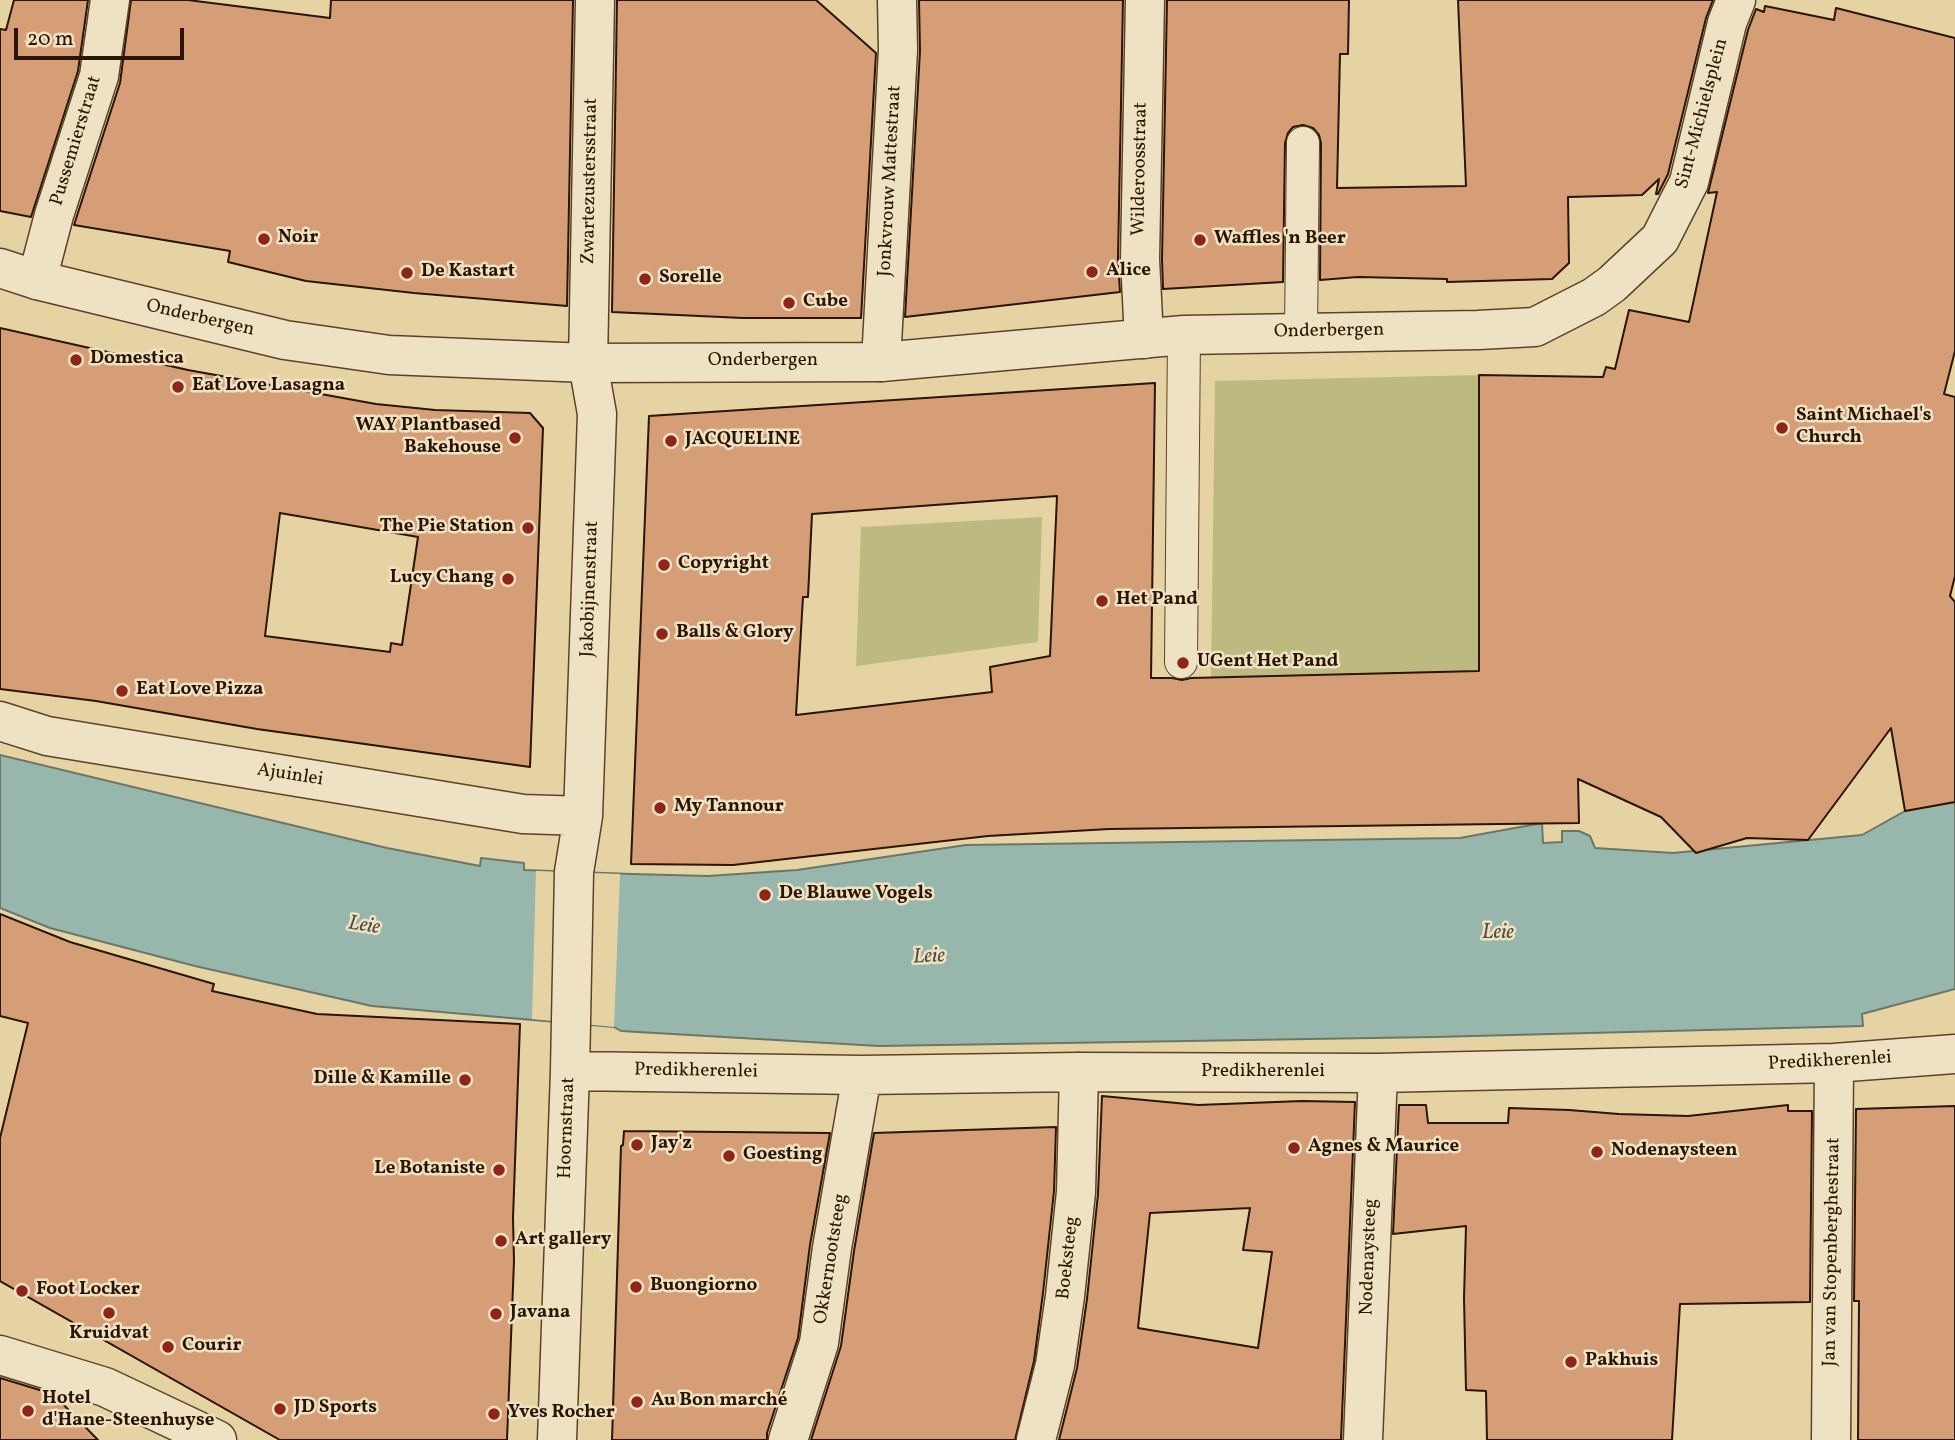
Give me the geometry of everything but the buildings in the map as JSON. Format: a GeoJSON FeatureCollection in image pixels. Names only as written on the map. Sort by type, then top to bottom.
{"type":"FeatureCollection","features":[{"type":"Feature","properties":{"kind":"street","name":"Pussemierstraat"},"geometry":{"type":"LineString","coordinates":[[37,280],[54,215],[99,76],[110,0]]}},
{"type":"Feature","properties":{"kind":"street","name":"Zwartezustersstraat"},"geometry":{"type":"LineString","coordinates":[[587,363],[595,0]]}},
{"type":"Feature","properties":{"kind":"street","name":"Jonkvrouw Mattestraat"},"geometry":{"type":"LineString","coordinates":[[881,362],[898,50],[897,0]]}},
{"type":"Feature","properties":{"kind":"street","name":"Wilderoosstraat"},"geometry":{"type":"LineString","coordinates":[[1144,0],[1140,259],[1144,339]]}},
{"type":"Feature","properties":{"kind":"street","name":"Sint-Michielsplein"},"geometry":{"type":"LineString","coordinates":[[1535,327],[1594,298],[1660,239],[1689,182],[1727,23],[1736,0]]}},
{"type":"Feature","properties":{"kind":"street","name":"Onderbergen"},"geometry":{"type":"LineString","coordinates":[[0,268],[37,280],[285,340],[389,355],[587,363],[881,362],[1184,335],[1535,327]]}},
{"type":"Feature","properties":{"kind":"street","name":"Jakobijnenstraat"},"geometry":{"type":"LineString","coordinates":[[583,816],[597,414],[587,363]]}},
{"type":"Feature","properties":{"kind":"street","name":"Ajuinlei"},"geometry":{"type":"LineString","coordinates":[[0,722],[47,736],[511,812],[583,816]]}},
{"type":"Feature","properties":{"kind":"street","name":"Hoornstraat"},"geometry":{"type":"LineString","coordinates":[[557,1440],[575,872],[583,816]]}},
{"type":"Feature","properties":{"kind":"street","name":"Predikherenlei"},"geometry":{"type":"LineString","coordinates":[[570,1071],[862,1075],[1079,1072],[1378,1073],[1834,1063],[1955,1054]]}},
{"type":"Feature","properties":{"kind":"street","name":"Jan van Stopenberghestraat"},"geometry":{"type":"LineString","coordinates":[[1831,1440],[1834,1063]]}},
{"type":"Feature","properties":{"kind":"street","name":"Boeksteeg"},"geometry":{"type":"LineString","coordinates":[[1036,1440],[1055,1364],[1065,1296],[1076,1192],[1079,1072]]}},
{"type":"Feature","properties":{"kind":"street","name":"Nodenaysteeg"},"geometry":{"type":"LineString","coordinates":[[1363,1440],[1378,1073]]}},
{"type":"Feature","properties":{"kind":"street","name":"Okkernootsteeg"},"geometry":{"type":"LineString","coordinates":[[788,1440],[819,1343],[832,1248],[862,1075]]}},
{"type":"Feature","properties":{"kind":"street"},"geometry":{"type":"LineString","coordinates":[[0,1355],[105,1387],[216,1440]]}},
{"type":"Feature","properties":{"kind":"lane"},"geometry":{"type":"LineString","coordinates":[[1301,332],[1303,143]]}},
{"type":"Feature","properties":{"kind":"lane"},"geometry":{"type":"LineString","coordinates":[[1181,662],[1184,335]]}},
{"type":"Feature","properties":{"kind":"shaded area"},"geometry":{"type":"Polygon","coordinates":[[[1479,375],[1479,671],[1211,677],[1215,381],[1479,375]]]}},
{"type":"Feature","properties":{"kind":"shaded area"},"geometry":{"type":"Polygon","coordinates":[[[1042,517],[1038,642],[856,666],[861,527],[1042,517]]]}},
{"type":"Feature","properties":{"kind":"water","name":"Leie"},"geometry":{"type":"Polygon","coordinates":[[[0,755],[387,848],[480,866],[481,858],[524,863],[524,870],[708,876],[797,870],[966,845],[1460,838],[1542,823],[1543,843],[1562,842],[1562,831],[1579,831],[1590,836],[1595,848],[1673,853],[1862,835],[1905,811],[1955,802],[1955,989],[1862,1014],[1863,1026],[1434,1037],[879,1046],[621,1031],[614,1027],[372,1006],[195,966],[50,928],[0,908],[0,755]]]}},
{"type":"Feature","properties":{"kind":"pier"},"geometry":{"type":"Polygon","coordinates":[[[536,871],[620,874],[614,1027],[532,1019],[536,871]]]}},
{"type":"Feature","properties":{"kind":"place","name":"Noir"},"geometry":{"type":"Point","coordinates":[264,239]}},
{"type":"Feature","properties":{"kind":"place","name":"Waffles 'n Beer"},"geometry":{"type":"Point","coordinates":[1200,240]}},
{"type":"Feature","properties":{"kind":"place","name":"Alice"},"geometry":{"type":"Point","coordinates":[1092,272]}},
{"type":"Feature","properties":{"kind":"place","name":"De Kastart"},"geometry":{"type":"Point","coordinates":[407,273]}},
{"type":"Feature","properties":{"kind":"place","name":"Sorelle"},"geometry":{"type":"Point","coordinates":[645,279]}},
{"type":"Feature","properties":{"kind":"place","name":"Cube"},"geometry":{"type":"Point","coordinates":[789,303]}},
{"type":"Feature","properties":{"kind":"place","name":"Domestica"},"geometry":{"type":"Point","coordinates":[76,360]}},
{"type":"Feature","properties":{"kind":"place","name":"Eat Love Lasagna"},"geometry":{"type":"Point","coordinates":[178,387]}},
{"type":"Feature","properties":{"kind":"place","name":"Saint Michael's Church"},"geometry":{"type":"Point","coordinates":[1782,428]}},
{"type":"Feature","properties":{"kind":"place","name":"WAY Plantbased Bakehouse"},"geometry":{"type":"Point","coordinates":[515,438]}},
{"type":"Feature","properties":{"kind":"place","name":"JACQUELINE"},"geometry":{"type":"Point","coordinates":[671,441]}},
{"type":"Feature","properties":{"kind":"place","name":"The Pie Station"},"geometry":{"type":"Point","coordinates":[528,528]}},
{"type":"Feature","properties":{"kind":"place","name":"Copyright"},"geometry":{"type":"Point","coordinates":[664,565]}},
{"type":"Feature","properties":{"kind":"place","name":"Lucy Chang"},"geometry":{"type":"Point","coordinates":[508,579]}},
{"type":"Feature","properties":{"kind":"place","name":"Het Pand"},"geometry":{"type":"Point","coordinates":[1102,601]}},
{"type":"Feature","properties":{"kind":"place","name":"Balls & Glory"},"geometry":{"type":"Point","coordinates":[662,634]}},
{"type":"Feature","properties":{"kind":"place","name":"UGent Het Pand"},"geometry":{"type":"Point","coordinates":[1183,663]}},
{"type":"Feature","properties":{"kind":"place","name":"Eat Love Pizza"},"geometry":{"type":"Point","coordinates":[122,691]}},
{"type":"Feature","properties":{"kind":"place","name":"My Tannour"},"geometry":{"type":"Point","coordinates":[660,808]}},
{"type":"Feature","properties":{"kind":"place","name":"De Blauwe Vogels"},"geometry":{"type":"Point","coordinates":[765,895]}},
{"type":"Feature","properties":{"kind":"place","name":"Dille & Kamille"},"geometry":{"type":"Point","coordinates":[465,1080]}},
{"type":"Feature","properties":{"kind":"place","name":"Jay'z"},"geometry":{"type":"Point","coordinates":[637,1145]}},
{"type":"Feature","properties":{"kind":"place","name":"Agnes & Maurice"},"geometry":{"type":"Point","coordinates":[1294,1148]}},
{"type":"Feature","properties":{"kind":"place","name":"Nodenaysteen"},"geometry":{"type":"Point","coordinates":[1597,1152]}},
{"type":"Feature","properties":{"kind":"place","name":"Goesting"},"geometry":{"type":"Point","coordinates":[729,1156]}},
{"type":"Feature","properties":{"kind":"place","name":"Le Botaniste"},"geometry":{"type":"Point","coordinates":[499,1170]}},
{"type":"Feature","properties":{"kind":"place","name":"Art gallery"},"geometry":{"type":"Point","coordinates":[501,1241]}},
{"type":"Feature","properties":{"kind":"place","name":"Buongiorno"},"geometry":{"type":"Point","coordinates":[636,1287]}},
{"type":"Feature","properties":{"kind":"place","name":"Foot Locker"},"geometry":{"type":"Point","coordinates":[22,1291]}},
{"type":"Feature","properties":{"kind":"place","name":"Kruidvat"},"geometry":{"type":"Point","coordinates":[109,1313]}},
{"type":"Feature","properties":{"kind":"place","name":"Javana"},"geometry":{"type":"Point","coordinates":[496,1314]}},
{"type":"Feature","properties":{"kind":"place","name":"Courir"},"geometry":{"type":"Point","coordinates":[168,1347]}},
{"type":"Feature","properties":{"kind":"place","name":"Pakhuis"},"geometry":{"type":"Point","coordinates":[1571,1362]}},
{"type":"Feature","properties":{"kind":"place","name":"Au Bon marché"},"geometry":{"type":"Point","coordinates":[637,1402]}},
{"type":"Feature","properties":{"kind":"place","name":"JD Sports"},"geometry":{"type":"Point","coordinates":[280,1409]}},
{"type":"Feature","properties":{"kind":"place","name":"Hotel d'Hane-Steenhuyse"},"geometry":{"type":"Point","coordinates":[28,1411]}},
{"type":"Feature","properties":{"kind":"place","name":"Yves Rocher"},"geometry":{"type":"Point","coordinates":[494,1414]}}]}
